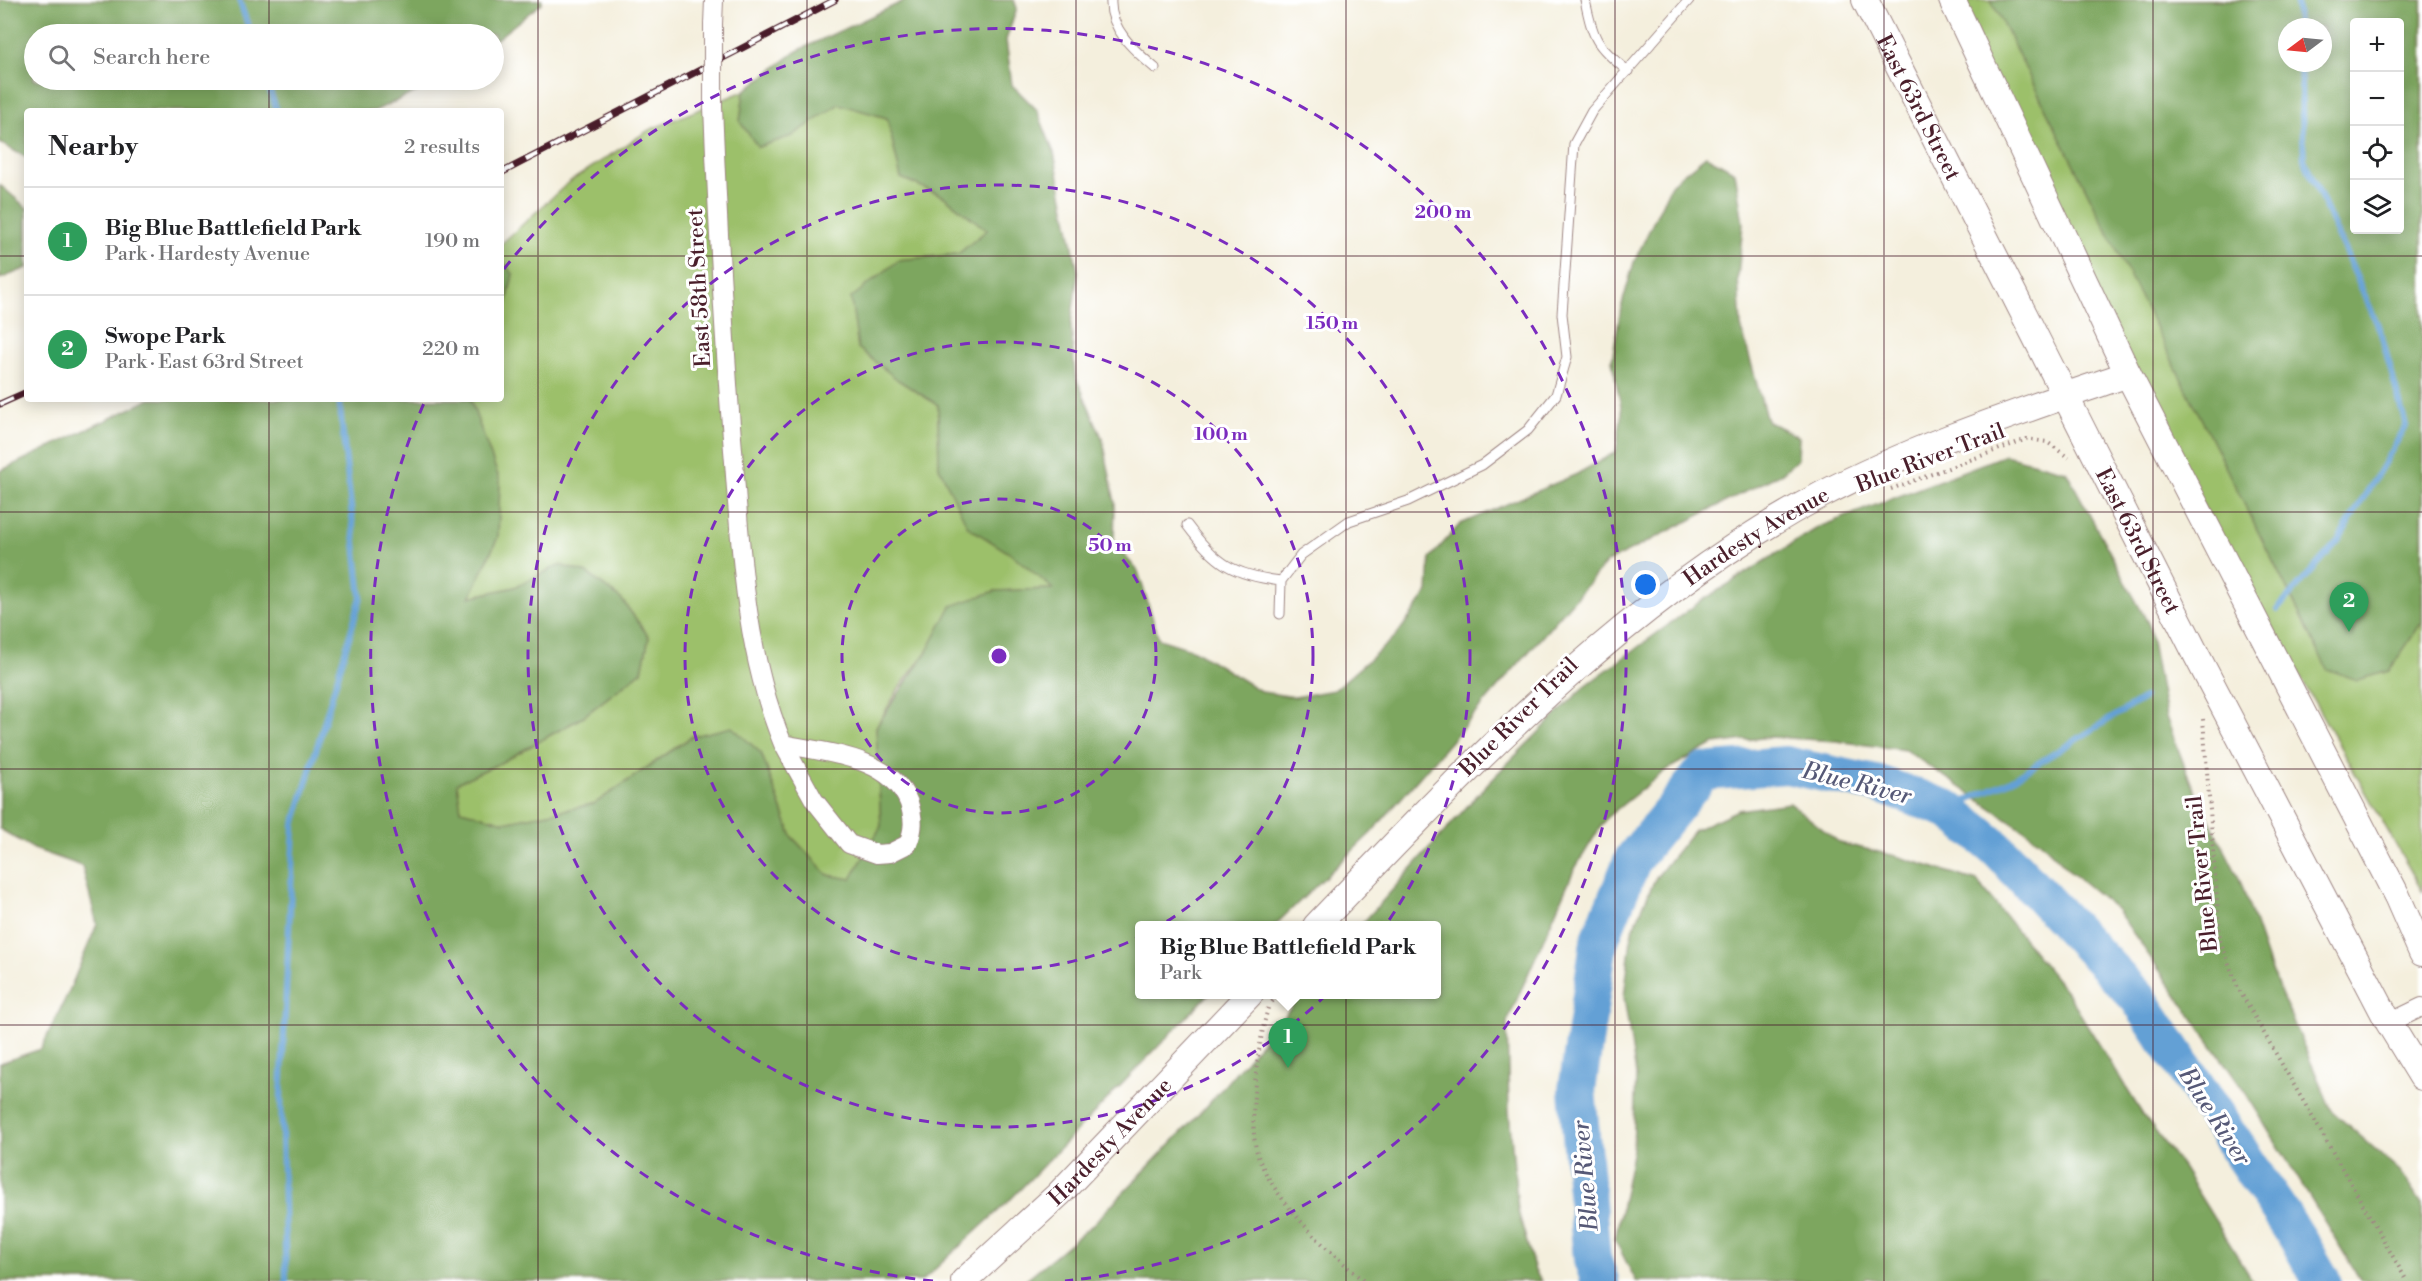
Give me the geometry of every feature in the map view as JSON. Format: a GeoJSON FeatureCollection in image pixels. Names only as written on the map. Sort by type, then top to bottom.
{"type":"FeatureCollection","features":[{"type":"Feature","properties":{"kind":"main road","name":"East 63rd Street"},"geometry":{"type":"LineString","coordinates":[[1865,0],[2065,396],[2390,1023],[2422,1077]]}},
{"type":"Feature","properties":{"kind":"main road"},"geometry":{"type":"LineString","coordinates":[[1952,0],[2128,374],[2397,896],[2422,953]]}},
{"type":"Feature","properties":{"kind":"main road","name":"Hardesty Avenue"},"geometry":{"type":"LineString","coordinates":[[1321,921],[1471,764],[1558,683],[1626,626],[1722,555],[1821,495],[1936,442],[2128,374]]}},
{"type":"Feature","properties":{"kind":"main road","name":"Hardesty Avenue"},"geometry":{"type":"LineString","coordinates":[[964,1281],[1059,1194],[1245,999]]}},
{"type":"Feature","properties":{"kind":"street","name":"East 58th Street"},"geometry":{"type":"LineString","coordinates":[[714,0],[713,107],[721,302],[754,655],[767,706],[783,744],[814,800],[849,844],[877,854],[890,853],[908,844],[914,818],[905,794],[883,772],[865,763],[783,744]]}},
{"type":"Feature","properties":{"kind":"street"},"geometry":{"type":"LineString","coordinates":[[2390,1023],[2422,1007]]}},
{"type":"Feature","properties":{"kind":"lane"},"geometry":{"type":"LineString","coordinates":[[1112,0],[1111,8],[1127,45],[1155,68]]}},
{"type":"Feature","properties":{"kind":"lane"},"geometry":{"type":"LineString","coordinates":[[1585,0],[1590,25],[1602,51],[1628,71]]}},
{"type":"Feature","properties":{"kind":"lane"},"geometry":{"type":"LineString","coordinates":[[1280,614],[1281,582],[1300,555],[1348,521],[1408,501],[1482,465],[1528,430],[1556,395],[1567,357],[1563,303],[1574,144],[1592,111],[1689,0]]}},
{"type":"Feature","properties":{"kind":"lane"},"geometry":{"type":"LineString","coordinates":[[1186,525],[1206,551],[1245,576],[1281,582]]}},
{"type":"Feature","properties":{"kind":"path","name":"Blue River Trail"},"geometry":{"type":"LineString","coordinates":[[1882,493],[2027,439],[2047,442],[2062,451],[2074,463]]}},
{"type":"Feature","properties":{"kind":"path","name":"Blue River Trail"},"geometry":{"type":"LineString","coordinates":[[2203,715],[2216,905],[2220,940],[2225,957],[2238,988],[2407,1281]]}},
{"type":"Feature","properties":{"kind":"path"},"geometry":{"type":"LineString","coordinates":[[1274,999],[1268,1008],[1261,1034],[1257,1068],[1254,1115],[1258,1158],[1278,1191],[1327,1250],[1364,1281]]}},
{"type":"Feature","properties":{"kind":"green space"},"geometry":{"type":"Polygon","coordinates":[[[0,0],[542,0],[542,3],[504,33],[504,24],[24,24],[24,90],[421,90],[381,108],[24,108],[24,156],[0,143],[0,0]]]}},
{"type":"Feature","properties":{"kind":"green space"},"geometry":{"type":"Polygon","coordinates":[[[906,0],[1014,0],[1017,8],[1006,40],[1012,85],[1037,110],[1054,153],[1078,272],[1071,325],[1075,375],[1103,440],[1115,503],[1114,543],[1138,571],[1159,639],[1194,650],[1262,692],[1295,697],[1334,690],[1396,636],[1428,592],[1430,558],[1460,524],[1577,474],[1616,452],[1622,412],[1612,360],[1621,308],[1634,262],[1672,183],[1706,156],[1735,172],[1743,223],[1738,277],[1741,326],[1767,421],[1799,437],[1798,459],[1782,473],[1606,563],[1371,833],[1279,921],[1135,921],[1135,999],[1204,999],[1009,1201],[922,1281],[0,1281],[0,1063],[41,1049],[69,991],[97,924],[82,866],[34,849],[0,829],[0,471],[144,402],[471,402],[500,481],[498,537],[470,597],[515,587],[559,565],[587,573],[622,600],[649,637],[642,671],[581,718],[502,762],[457,783],[461,810],[504,822],[594,804],[693,736],[732,727],[761,753],[792,837],[828,875],[851,879],[881,826],[876,727],[927,651],[951,606],[995,591],[1053,589],[1014,556],[968,527],[939,467],[938,405],[898,380],[858,348],[851,298],[899,260],[958,254],[987,230],[943,196],[901,178],[887,118],[839,104],[792,136],[758,147],[740,122],[744,91],[797,51],[906,0]]]}},
{"type":"Feature","properties":{"kind":"green space"},"geometry":{"type":"Polygon","coordinates":[[[1952,0],[2422,0],[2422,891],[2128,374],[1952,0]]]}},
{"type":"Feature","properties":{"kind":"green space"},"geometry":{"type":"Polygon","coordinates":[[[1991,0],[2422,0],[2422,622],[2389,671],[2357,680],[2327,669],[1991,0]]]}},
{"type":"Feature","properties":{"kind":"green space"},"geometry":{"type":"Polygon","coordinates":[[[744,91],[740,122],[792,136],[839,104],[887,118],[901,178],[943,196],[987,230],[958,254],[899,260],[898,380],[938,405],[939,467],[1014,556],[1054,589],[995,591],[927,651],[899,688],[876,727],[881,826],[851,879],[828,875],[792,837],[761,753],[692,736],[594,804],[504,822],[461,810],[456,783],[502,762],[581,718],[642,671],[649,637],[622,600],[587,573],[559,565],[515,587],[470,597],[498,537],[500,481],[471,402],[504,402],[504,309],[513,274],[504,263],[504,241],[569,182],[649,130],[744,91]]]}},
{"type":"Feature","properties":{"kind":"green space"},"geometry":{"type":"Polygon","coordinates":[[[0,185],[24,205],[24,269],[0,279],[0,185]]]}},
{"type":"Feature","properties":{"kind":"green space"},"geometry":{"type":"Polygon","coordinates":[[[504,263],[513,274],[504,309],[504,263]]]}},
{"type":"Feature","properties":{"kind":"green space"},"geometry":{"type":"Polygon","coordinates":[[[2005,455],[2066,471],[2149,625],[2166,717],[2191,783],[2240,880],[2270,968],[2332,1111],[2400,1171],[2422,1204],[2422,1281],[2361,1281],[2247,1095],[2117,910],[2072,873],[2040,841],[1905,750],[1836,741],[1770,737],[1714,744],[1666,770],[1606,818],[1574,870],[1507,1022],[1509,1111],[1518,1211],[1535,1271],[1542,1281],[1024,1281],[1091,1226],[1206,1107],[1299,999],[1441,999],[1441,921],[1365,921],[1488,783],[1585,686],[1698,603],[1819,527],[2005,455]]]}},
{"type":"Feature","properties":{"kind":"green space"},"geometry":{"type":"Polygon","coordinates":[[[1790,803],[1840,843],[1896,856],[1977,881],[2068,994],[2143,1115],[2180,1164],[2253,1281],[1883,1281],[1866,1278],[1863,1281],[1636,1281],[1615,1240],[1633,1149],[1636,1075],[1624,997],[1632,931],[1655,879],[1694,830],[1738,810],[1790,803]]]}},
{"type":"Feature","properties":{"kind":"waterway"},"geometry":{"type":"LineString","coordinates":[[239,0],[247,24]]}},
{"type":"Feature","properties":{"kind":"waterway"},"geometry":{"type":"LineString","coordinates":[[2297,0],[2298,18]]}},
{"type":"Feature","properties":{"kind":"waterway"},"geometry":{"type":"LineString","coordinates":[[2277,610],[2338,541],[2406,426],[2380,330],[2304,159],[2300,72]]}},
{"type":"Feature","properties":{"kind":"waterway"},"geometry":{"type":"LineString","coordinates":[[270,90],[276,108]]}},
{"type":"Feature","properties":{"kind":"waterway"},"geometry":{"type":"LineString","coordinates":[[286,1281],[281,1096],[294,825],[361,597],[339,402]]}},
{"type":"Feature","properties":{"kind":"waterway"},"geometry":{"type":"LineString","coordinates":[[1948,809],[2009,781],[2144,698]]}},
{"type":"Feature","properties":{"kind":"waterway","name":"Blue River"},"geometry":{"type":"LineString","coordinates":[[1600,1281],[1592,1259],[1577,1090],[1599,942],[1633,859],[1703,772],[1786,765],[1881,785],[1948,809],[1997,849],[2138,998],[2298,1239],[2322,1281]]}},
{"type":"Feature","properties":{"kind":"railway"},"geometry":{"type":"LineString","coordinates":[[504,171],[835,0]]}},
{"type":"Feature","properties":{"kind":"railway"},"geometry":{"type":"LineString","coordinates":[[0,404],[24,393]]}},
{"type":"Feature","properties":{"kind":"place","name":"Swope Park"},"geometry":{"type":"Point","coordinates":[2349,632]}},
{"type":"Feature","properties":{"kind":"place","name":"Big Blue Battlefield Park"},"geometry":{"type":"Point","coordinates":[1288,1068]}}]}
